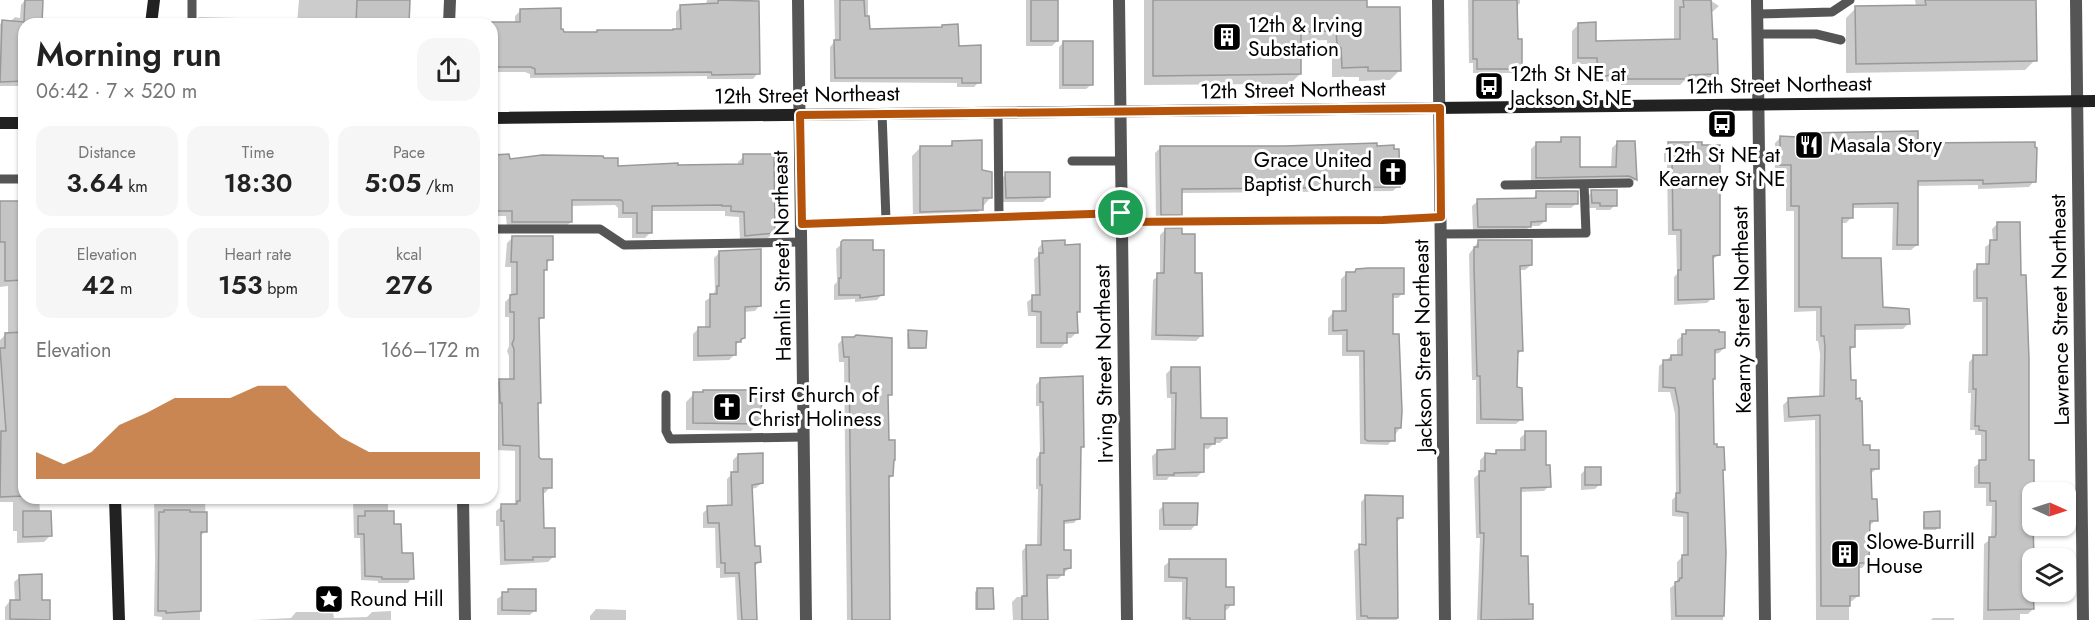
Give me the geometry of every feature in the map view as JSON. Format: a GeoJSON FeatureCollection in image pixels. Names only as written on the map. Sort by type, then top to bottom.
{"type":"FeatureCollection","features":[{"type":"Feature","properties":{"kind":"street"},"geometry":{"type":"LineString","coordinates":[[152,18],[154,0]]}},
{"type":"Feature","properties":{"kind":"street"},"geometry":{"type":"LineString","coordinates":[[449,18],[450,0]]}},
{"type":"Feature","properties":{"kind":"street","name":"Hamlin Street Northeast"},"geometry":{"type":"LineString","coordinates":[[798,0],[806,620]]}},
{"type":"Feature","properties":{"kind":"street","name":"Irving Street Northeast"},"geometry":{"type":"LineString","coordinates":[[1119,0],[1127,620]]}},
{"type":"Feature","properties":{"kind":"street","name":"Jackson Street Northeast"},"geometry":{"type":"LineString","coordinates":[[1438,0],[1445,620]]}},
{"type":"Feature","properties":{"kind":"street","name":"Kearny Street Northeast"},"geometry":{"type":"LineString","coordinates":[[1757,0],[1765,620]]}},
{"type":"Feature","properties":{"kind":"street","name":"Lawrence Street Northeast"},"geometry":{"type":"LineString","coordinates":[[2076,0],[2083,620]]}},
{"type":"Feature","properties":{"kind":"street","name":"12th Street Northeast"},"geometry":{"type":"LineString","coordinates":[[498,118],[2095,101]]}},
{"type":"Feature","properties":{"kind":"street"},"geometry":{"type":"LineString","coordinates":[[0,123],[18,123]]}},
{"type":"Feature","properties":{"kind":"street"},"geometry":{"type":"LineString","coordinates":[[115,504],[119,620]]}},
{"type":"Feature","properties":{"kind":"street"},"geometry":{"type":"LineString","coordinates":[[463,504],[465,620]]}},
{"type":"Feature","properties":{"kind":"lane"},"geometry":{"type":"LineString","coordinates":[[192,0],[192,18]]}},
{"type":"Feature","properties":{"kind":"lane"},"geometry":{"type":"LineString","coordinates":[[1758,14],[1832,12],[1850,0]]}},
{"type":"Feature","properties":{"kind":"lane"},"geometry":{"type":"LineString","coordinates":[[1758,34],[1816,34],[1841,40]]}},
{"type":"Feature","properties":{"kind":"lane"},"geometry":{"type":"LineString","coordinates":[[998,112],[999,217]]}},
{"type":"Feature","properties":{"kind":"lane"},"geometry":{"type":"LineString","coordinates":[[882,113],[886,220]]}},
{"type":"Feature","properties":{"kind":"lane"},"geometry":{"type":"LineString","coordinates":[[1072,161],[1121,161]]}},
{"type":"Feature","properties":{"kind":"lane"},"geometry":{"type":"LineString","coordinates":[[0,179],[18,179]]}},
{"type":"Feature","properties":{"kind":"lane"},"geometry":{"type":"LineString","coordinates":[[1505,185],[1629,183]]}},
{"type":"Feature","properties":{"kind":"lane"},"geometry":{"type":"LineString","coordinates":[[1441,234],[1586,233],[1584,184]]}},
{"type":"Feature","properties":{"kind":"lane"},"geometry":{"type":"LineString","coordinates":[[802,224],[999,217],[1348,220],[1441,217]]}},
{"type":"Feature","properties":{"kind":"lane"},"geometry":{"type":"LineString","coordinates":[[498,229],[600,229],[624,245],[802,242]]}},
{"type":"Feature","properties":{"kind":"lane"},"geometry":{"type":"LineString","coordinates":[[666,395],[666,432],[670,439],[804,437]]}},
{"type":"Feature","properties":{"kind":"building"},"geometry":{"type":"Polygon","coordinates":[[[25,0],[43,0],[42,18],[24,18],[25,0]]]}},
{"type":"Feature","properties":{"kind":"building"},"geometry":{"type":"Polygon","coordinates":[[[357,0],[410,0],[409,18],[356,18],[357,0]]]}},
{"type":"Feature","properties":{"kind":"building"},"geometry":{"type":"Polygon","coordinates":[[[718,0],[759,1],[760,74],[712,75],[711,72],[535,74],[535,69],[531,67],[498,67],[498,22],[520,22],[520,9],[561,8],[561,29],[564,32],[673,30],[681,29],[680,5],[718,3],[718,0]]]}},
{"type":"Feature","properties":{"kind":"building"},"geometry":{"type":"Polygon","coordinates":[[[840,0],[864,0],[865,16],[869,16],[870,29],[942,27],[942,25],[958,24],[959,46],[981,45],[981,83],[962,83],[962,78],[835,78],[834,40],[840,40],[840,0]]]}},
{"type":"Feature","properties":{"kind":"building"},"geometry":{"type":"Polygon","coordinates":[[[1031,0],[1058,0],[1058,41],[1031,41],[1031,0]]]}},
{"type":"Feature","properties":{"kind":"building","name":"12th & Irving Substation"},"geometry":{"type":"Polygon","coordinates":[[[1153,0],[1367,0],[1367,7],[1400,7],[1401,71],[1368,71],[1368,67],[1342,68],[1341,48],[1337,44],[1336,31],[1301,32],[1301,74],[1153,76],[1153,0]]]}},
{"type":"Feature","properties":{"kind":"building"},"geometry":{"type":"Polygon","coordinates":[[[1473,0],[1517,0],[1518,39],[1522,39],[1522,69],[1477,69],[1477,59],[1473,59],[1473,0]]]}},
{"type":"Feature","properties":{"kind":"building"},"geometry":{"type":"Polygon","coordinates":[[[1683,0],[1711,0],[1713,39],[1717,39],[1718,74],[1689,75],[1689,79],[1627,79],[1627,75],[1598,76],[1597,58],[1578,58],[1578,23],[1596,22],[1596,41],[1680,39],[1680,7],[1684,7],[1683,0]]]}},
{"type":"Feature","properties":{"kind":"building"},"geometry":{"type":"Polygon","coordinates":[[[1925,0],[2036,0],[2037,61],[1856,64],[1855,6],[1926,5],[1925,0]]]}},
{"type":"Feature","properties":{"kind":"building"},"geometry":{"type":"Polygon","coordinates":[[[2,20],[18,21],[18,81],[0,82],[2,20]]]}},
{"type":"Feature","properties":{"kind":"building"},"geometry":{"type":"Polygon","coordinates":[[[1063,41],[1093,41],[1093,85],[1063,85],[1063,41]]]}},
{"type":"Feature","properties":{"kind":"building"},"geometry":{"type":"Polygon","coordinates":[[[1918,131],[1918,143],[2035,142],[2037,148],[2036,182],[1983,184],[1983,180],[1918,181],[1918,245],[1897,245],[1898,203],[1853,204],[1853,218],[1842,218],[1842,258],[1881,258],[1883,307],[1909,309],[1910,324],[1855,325],[1855,347],[1850,347],[1851,380],[1856,380],[1856,399],[1860,398],[1862,401],[1863,445],[1870,445],[1870,450],[1879,450],[1879,469],[1871,469],[1872,499],[1877,499],[1878,521],[1870,521],[1869,563],[1859,563],[1859,596],[1850,596],[1850,606],[1821,606],[1820,415],[1789,417],[1788,398],[1824,396],[1825,347],[1824,336],[1821,336],[1821,307],[1799,307],[1799,206],[1791,206],[1791,165],[1780,165],[1780,136],[1798,137],[1802,133],[1918,131]]]}},
{"type":"Feature","properties":{"kind":"building"},"geometry":{"type":"Polygon","coordinates":[[[1561,137],[1580,137],[1580,167],[1616,167],[1617,141],[1635,141],[1637,180],[1629,176],[1536,178],[1536,142],[1561,142],[1561,137]]]}},
{"type":"Feature","properties":{"kind":"building"},"geometry":{"type":"Polygon","coordinates":[[[982,140],[982,170],[992,172],[992,198],[983,198],[983,210],[920,212],[920,146],[952,146],[952,141],[982,140]]]}},
{"type":"Feature","properties":{"kind":"building"},"geometry":{"type":"Polygon","coordinates":[[[1668,142],[1702,142],[1702,145],[1720,145],[1720,255],[1713,256],[1714,299],[1678,300],[1681,230],[1673,230],[1672,158],[1669,158],[1668,142]]]}},
{"type":"Feature","properties":{"kind":"building"},"geometry":{"type":"Polygon","coordinates":[[[1377,143],[1377,146],[1394,145],[1394,149],[1399,149],[1400,187],[1182,189],[1182,215],[1161,215],[1160,146],[1377,143]]]}},
{"type":"Feature","properties":{"kind":"building"},"geometry":{"type":"Polygon","coordinates":[[[509,154],[510,159],[542,155],[603,156],[604,158],[618,158],[618,166],[678,163],[678,165],[743,164],[743,154],[774,154],[775,233],[745,236],[744,212],[731,211],[731,206],[722,205],[652,206],[652,233],[637,233],[637,213],[623,213],[621,200],[572,200],[572,222],[512,222],[512,211],[498,211],[498,155],[509,154]]]}},
{"type":"Feature","properties":{"kind":"building"},"geometry":{"type":"Polygon","coordinates":[[[1005,172],[1050,172],[1050,197],[1006,198],[1005,172]]]}},
{"type":"Feature","properties":{"kind":"building"},"geometry":{"type":"Polygon","coordinates":[[[1591,190],[1617,190],[1617,206],[1600,206],[1600,203],[1592,203],[1591,190]]]}},
{"type":"Feature","properties":{"kind":"building"},"geometry":{"type":"Polygon","coordinates":[[[1536,191],[1578,191],[1578,204],[1546,204],[1546,221],[1531,222],[1531,227],[1478,227],[1477,199],[1536,198],[1536,191]]]}},
{"type":"Feature","properties":{"kind":"building"},"geometry":{"type":"Polygon","coordinates":[[[0,201],[18,201],[18,280],[5,281],[5,242],[0,242],[0,201]]]}},
{"type":"Feature","properties":{"kind":"building"},"geometry":{"type":"Polygon","coordinates":[[[1997,222],[2020,222],[2021,275],[2026,275],[2029,460],[2034,460],[2034,482],[2022,482],[2022,536],[2033,536],[2034,548],[2022,548],[2022,602],[2034,602],[2034,609],[1988,610],[1989,537],[1995,537],[1996,534],[1996,501],[1990,501],[1990,483],[1979,483],[1979,460],[1986,460],[1986,431],[1979,430],[1979,426],[1975,426],[1976,389],[1973,389],[1973,355],[1987,355],[1987,298],[1977,298],[1977,264],[1989,264],[1990,240],[1997,240],[1997,222]]]}},
{"type":"Feature","properties":{"kind":"building"},"geometry":{"type":"Polygon","coordinates":[[[1165,228],[1182,228],[1182,234],[1195,234],[1195,273],[1202,273],[1203,336],[1156,335],[1157,273],[1164,273],[1165,228]]]}},
{"type":"Feature","properties":{"kind":"building"},"geometry":{"type":"Polygon","coordinates":[[[512,236],[553,236],[553,260],[547,260],[547,270],[544,270],[544,318],[539,318],[541,403],[538,403],[539,457],[552,459],[552,488],[543,488],[544,528],[555,528],[555,557],[533,557],[533,560],[505,560],[504,521],[501,521],[501,504],[517,504],[517,501],[520,501],[520,446],[503,445],[499,379],[514,379],[512,344],[514,312],[510,312],[510,295],[517,294],[517,262],[511,262],[512,236]]]}},
{"type":"Feature","properties":{"kind":"building"},"geometry":{"type":"Polygon","coordinates":[[[843,240],[873,240],[873,250],[884,250],[884,295],[860,298],[860,295],[839,295],[841,242],[843,240]]]}},
{"type":"Feature","properties":{"kind":"building"},"geometry":{"type":"Polygon","coordinates":[[[1065,240],[1065,245],[1080,244],[1078,333],[1067,333],[1067,343],[1041,343],[1041,312],[1032,311],[1032,295],[1040,295],[1039,253],[1043,253],[1042,241],[1065,240]]]}},
{"type":"Feature","properties":{"kind":"building"},"geometry":{"type":"Polygon","coordinates":[[[1478,240],[1532,240],[1532,265],[1520,266],[1523,351],[1518,351],[1517,387],[1522,388],[1523,420],[1481,419],[1480,376],[1477,376],[1474,267],[1474,247],[1478,247],[1478,240]]]}},
{"type":"Feature","properties":{"kind":"building"},"geometry":{"type":"Polygon","coordinates":[[[761,249],[761,306],[745,307],[745,338],[741,339],[741,342],[736,342],[736,355],[698,356],[698,327],[710,327],[710,294],[717,294],[717,286],[719,286],[719,251],[761,249]]]}},
{"type":"Feature","properties":{"kind":"building"},"geometry":{"type":"Polygon","coordinates":[[[1369,268],[1404,268],[1404,294],[1393,294],[1393,334],[1399,334],[1402,411],[1401,428],[1395,428],[1395,441],[1365,439],[1364,351],[1347,351],[1347,330],[1333,331],[1333,311],[1346,311],[1346,272],[1369,268]]]}},
{"type":"Feature","properties":{"kind":"building"},"geometry":{"type":"Polygon","coordinates":[[[908,330],[927,331],[926,348],[909,348],[908,330]]]}},
{"type":"Feature","properties":{"kind":"building"},"geometry":{"type":"Polygon","coordinates":[[[1686,330],[1725,332],[1725,348],[1715,350],[1715,379],[1713,379],[1714,444],[1717,444],[1717,447],[1724,447],[1726,553],[1724,616],[1676,616],[1675,582],[1682,578],[1682,555],[1688,555],[1688,513],[1676,511],[1676,493],[1680,493],[1679,408],[1675,388],[1663,387],[1663,360],[1671,360],[1671,355],[1682,355],[1682,334],[1686,334],[1686,330]]]}},
{"type":"Feature","properties":{"kind":"building"},"geometry":{"type":"Polygon","coordinates":[[[18,332],[18,496],[0,497],[1,431],[6,431],[0,348],[5,348],[5,333],[18,332]]]}},
{"type":"Feature","properties":{"kind":"building"},"geometry":{"type":"Polygon","coordinates":[[[856,335],[892,338],[892,395],[888,395],[889,440],[895,440],[895,460],[893,476],[889,476],[890,620],[852,620],[849,357],[844,357],[842,337],[856,335]]]}},
{"type":"Feature","properties":{"kind":"building"},"geometry":{"type":"Polygon","coordinates":[[[1171,367],[1200,367],[1201,418],[1227,418],[1227,438],[1215,438],[1215,444],[1204,444],[1204,472],[1157,475],[1157,450],[1175,449],[1176,393],[1171,393],[1171,367]]]}},
{"type":"Feature","properties":{"kind":"building"},"geometry":{"type":"Polygon","coordinates":[[[1083,376],[1084,447],[1081,447],[1080,519],[1064,521],[1064,550],[1071,550],[1071,568],[1064,569],[1064,575],[1047,575],[1048,620],[1022,620],[1022,596],[1027,596],[1026,545],[1041,545],[1040,453],[1044,453],[1040,378],[1083,376]]]}},
{"type":"Feature","properties":{"kind":"building","name":"First Church of Christ Holiness"},"geometry":{"type":"Polygon","coordinates":[[[703,390],[762,390],[761,424],[693,423],[693,392],[703,392],[703,390]]]}},
{"type":"Feature","properties":{"kind":"building"},"geometry":{"type":"Polygon","coordinates":[[[1525,431],[1546,431],[1546,465],[1550,465],[1551,487],[1521,488],[1521,556],[1528,556],[1529,604],[1533,604],[1533,619],[1481,620],[1484,533],[1480,533],[1479,471],[1485,471],[1485,453],[1496,454],[1496,450],[1525,450],[1525,431]]]}},
{"type":"Feature","properties":{"kind":"building"},"geometry":{"type":"Polygon","coordinates":[[[763,453],[763,483],[752,485],[755,546],[760,546],[761,562],[755,563],[757,620],[742,620],[739,573],[725,573],[725,563],[721,563],[719,523],[708,523],[707,506],[732,505],[731,472],[738,472],[738,454],[763,453]]]}},
{"type":"Feature","properties":{"kind":"building"},"geometry":{"type":"Polygon","coordinates":[[[1585,467],[1601,467],[1601,485],[1585,485],[1585,467]]]}},
{"type":"Feature","properties":{"kind":"building"},"geometry":{"type":"Polygon","coordinates":[[[1365,495],[1403,496],[1403,518],[1397,518],[1398,618],[1361,616],[1359,544],[1366,545],[1365,495]]]}},
{"type":"Feature","properties":{"kind":"building"},"geometry":{"type":"Polygon","coordinates":[[[1163,503],[1198,503],[1197,525],[1164,525],[1163,503]]]}},
{"type":"Feature","properties":{"kind":"building"},"geometry":{"type":"Polygon","coordinates":[[[164,510],[207,512],[207,532],[201,532],[201,611],[166,613],[166,611],[158,611],[159,512],[164,512],[164,510]]]}},
{"type":"Feature","properties":{"kind":"building"},"geometry":{"type":"Polygon","coordinates":[[[23,511],[51,511],[52,536],[23,537],[23,511]]]}},
{"type":"Feature","properties":{"kind":"building"},"geometry":{"type":"Polygon","coordinates":[[[365,511],[394,511],[394,524],[401,524],[402,553],[413,553],[414,579],[382,579],[382,577],[365,576],[364,534],[358,534],[358,516],[365,516],[365,511]]]}},
{"type":"Feature","properties":{"kind":"building"},"geometry":{"type":"Polygon","coordinates":[[[1940,511],[1940,528],[1924,528],[1924,512],[1940,511]]]}},
{"type":"Feature","properties":{"kind":"building"},"geometry":{"type":"Polygon","coordinates":[[[1169,559],[1226,559],[1226,587],[1234,587],[1234,605],[1225,605],[1225,620],[1186,618],[1187,578],[1169,577],[1169,559]]]}},
{"type":"Feature","properties":{"kind":"building"},"geometry":{"type":"Polygon","coordinates":[[[42,574],[42,600],[50,600],[50,620],[10,619],[10,600],[20,600],[19,575],[42,574]]]}},
{"type":"Feature","properties":{"kind":"building"},"geometry":{"type":"Polygon","coordinates":[[[977,588],[993,588],[994,609],[977,609],[977,588]]]}},
{"type":"Feature","properties":{"kind":"building"},"geometry":{"type":"Polygon","coordinates":[[[508,589],[536,589],[536,611],[502,610],[502,592],[508,592],[508,589]]]}},
{"type":"Feature","properties":{"kind":"place","name":"12th & Irving Substation"},"geometry":{"type":"Point","coordinates":[1227,37]}},
{"type":"Feature","properties":{"kind":"place","name":"12th St NE at Jackson St NE"},"geometry":{"type":"Point","coordinates":[1489,86]}},
{"type":"Feature","properties":{"kind":"place","name":"12th St NE at Kearney St NE"},"geometry":{"type":"Point","coordinates":[1722,124]}},
{"type":"Feature","properties":{"kind":"place","name":"Masala Story"},"geometry":{"type":"Point","coordinates":[1809,145]}},
{"type":"Feature","properties":{"kind":"place","name":"Grace United Baptist Church"},"geometry":{"type":"Point","coordinates":[1393,172]}},
{"type":"Feature","properties":{"kind":"place","name":"First Church of Christ Holiness"},"geometry":{"type":"Point","coordinates":[727,407]}},
{"type":"Feature","properties":{"kind":"place","name":"Slowe-Burrill House"},"geometry":{"type":"Point","coordinates":[1845,554]}},
{"type":"Feature","properties":{"kind":"place","name":"Round Hill"},"geometry":{"type":"Point","coordinates":[329,599]}},
{"type":"Feature","properties":{"kind":"route"},"geometry":{"type":"LineString","coordinates":[[1440,108],[1441,217],[1383,220],[1121,222],[1121,213],[802,224],[800,115],[1440,108]]}}]}
